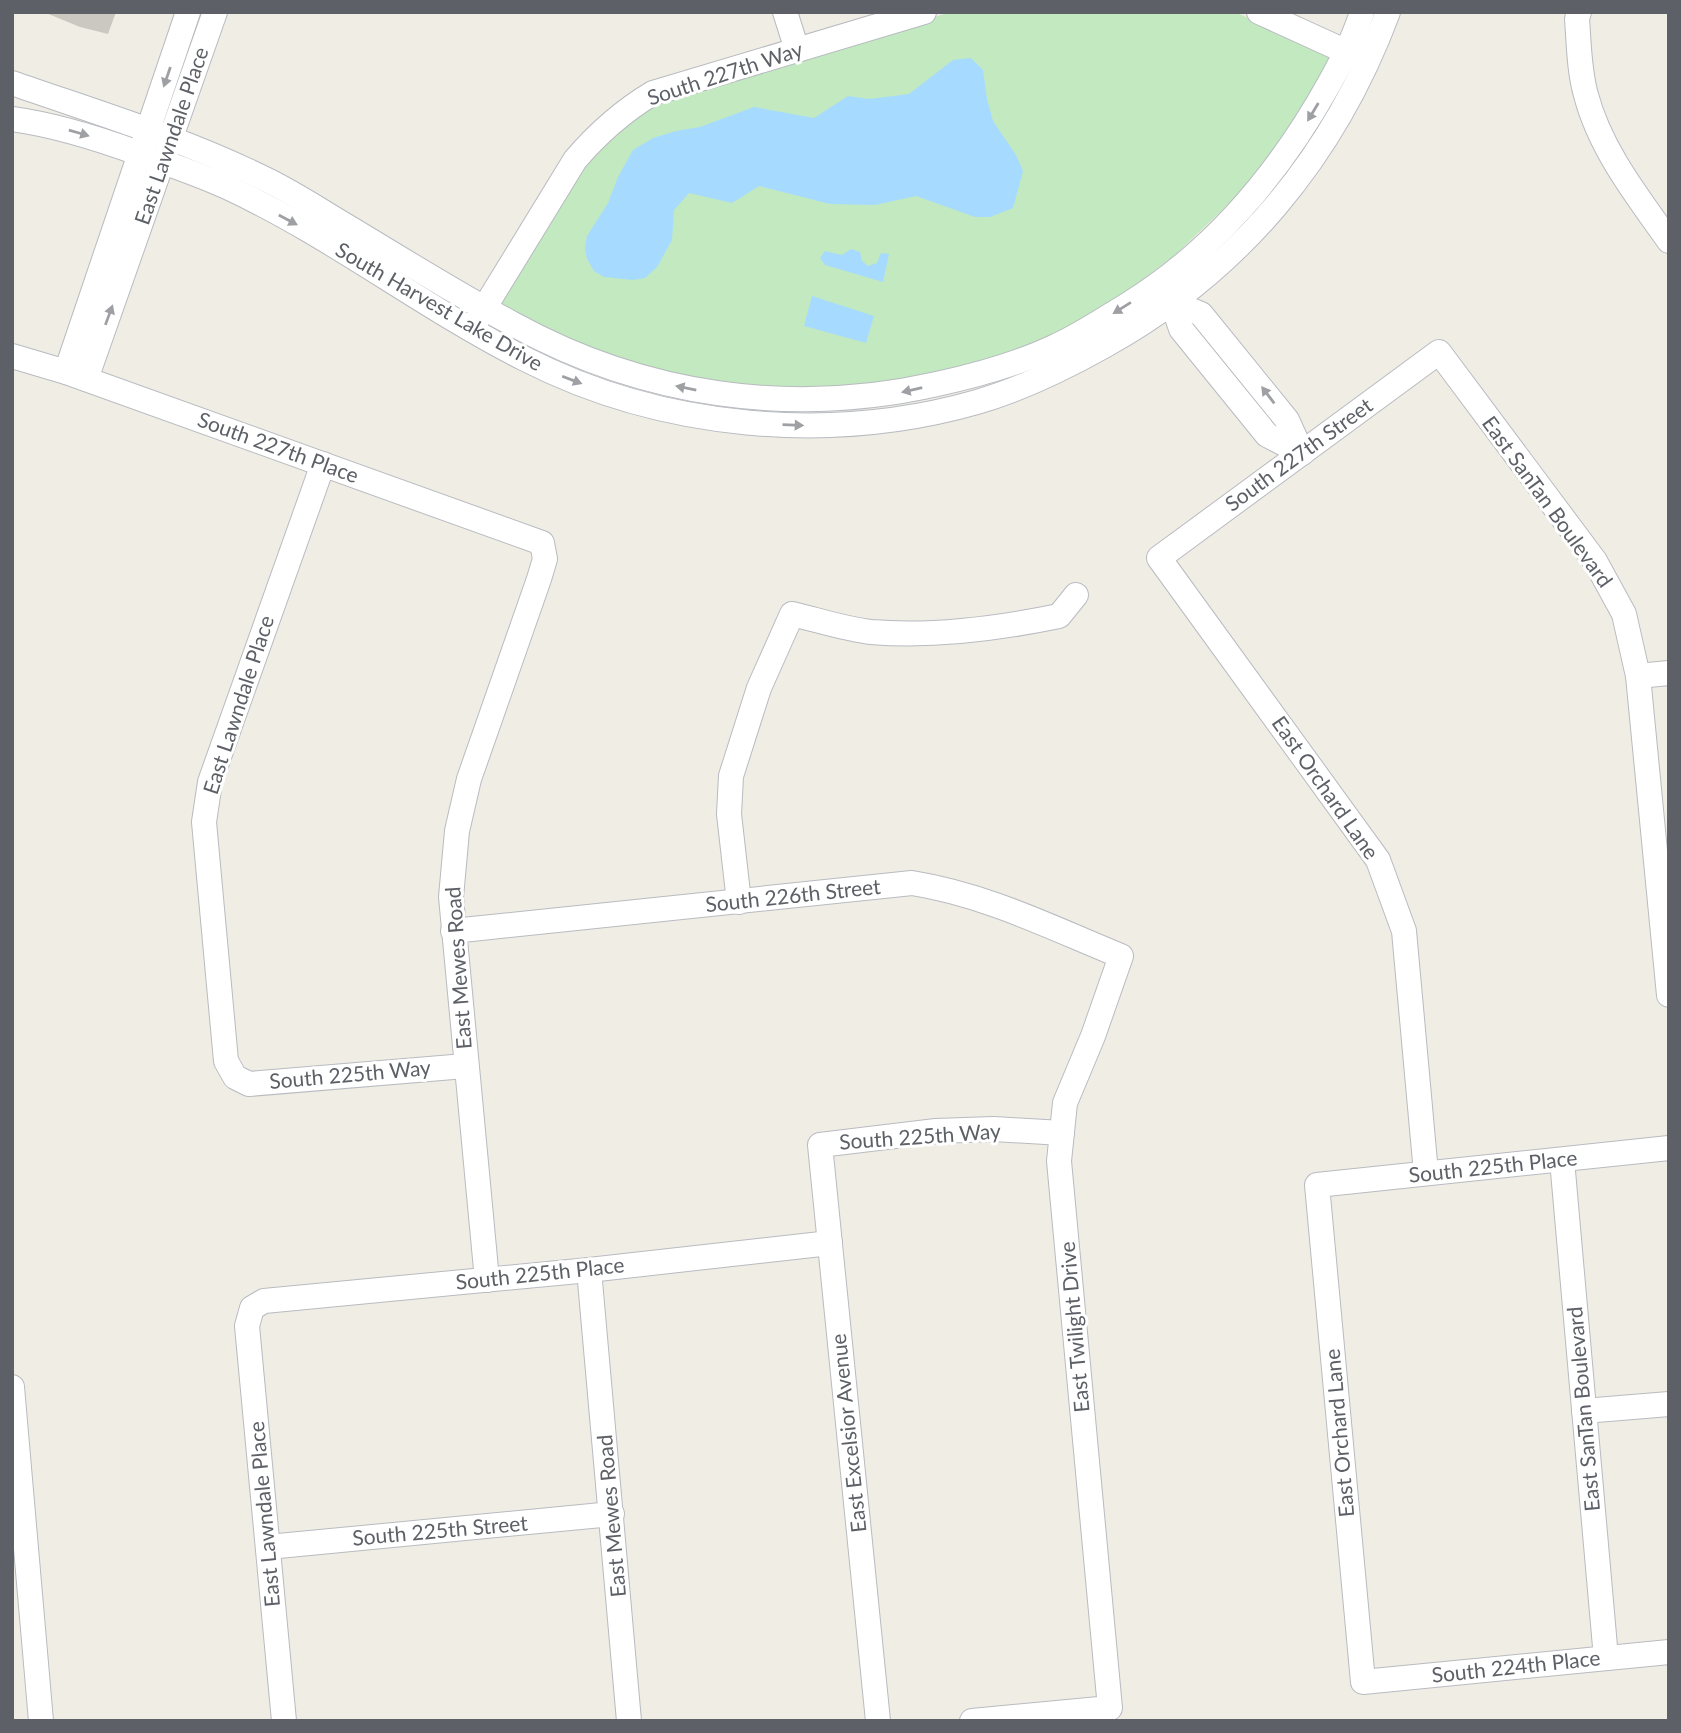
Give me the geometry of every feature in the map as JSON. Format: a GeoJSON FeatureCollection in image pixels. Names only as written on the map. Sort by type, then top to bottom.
{"type":"FeatureCollection","features":[{"type":"Feature","properties":{"kind":"street","name":"East Lawndale Place"},"geometry":{"type":"LineString","coordinates":[[76,375],[140,154],[188,12]]}},
{"type":"Feature","properties":{"kind":"street","name":"East Lawndale Place"},"geometry":{"type":"LineString","coordinates":[[76,375],[164,162],[215,12]]}},
{"type":"Feature","properties":{"kind":"street"},"geometry":{"type":"LineString","coordinates":[[785,12],[797,50]]}},
{"type":"Feature","properties":{"kind":"street","name":"South 227th Way"},"geometry":{"type":"LineString","coordinates":[[472,329],[575,160],[591,141],[629,108],[653,93],[924,12]]}},
{"type":"Feature","properties":{"kind":"street"},"geometry":{"type":"LineString","coordinates":[[1259,12],[1357,56]]}},
{"type":"Feature","properties":{"kind":"street"},"geometry":{"type":"LineString","coordinates":[[1357,56],[1363,12]]}},
{"type":"Feature","properties":{"kind":"street"},"geometry":{"type":"LineString","coordinates":[[1357,56],[1388,12]]}},
{"type":"Feature","properties":{"kind":"street"},"geometry":{"type":"LineString","coordinates":[[1579,12],[1577,19],[1581,67],[1586,96],[1611,153],[1629,185],[1669,241]]}},
{"type":"Feature","properties":{"kind":"street","name":"South Harvest Lake Drive"},"geometry":{"type":"LineString","coordinates":[[12,119],[44,123],[98,138],[231,188],[472,329],[527,360],[570,380],[650,405],[741,423],[813,425],[900,418],[979,401],[1022,387],[1066,367],[1128,333],[1257,192],[1357,56]]}},
{"type":"Feature","properties":{"kind":"street","name":"South Harvest Lake Drive"},"geometry":{"type":"LineString","coordinates":[[12,83],[149,129],[268,180],[515,325],[592,361],[649,381],[744,397],[823,400],[905,392],[977,375],[1021,360],[1165,293]]}},
{"type":"Feature","properties":{"kind":"street"},"geometry":{"type":"LineString","coordinates":[[1165,293],[1201,314],[1287,420],[1302,453]]}},
{"type":"Feature","properties":{"kind":"street"},"geometry":{"type":"LineString","coordinates":[[1165,293],[1181,330],[1267,435],[1302,453]]}},
{"type":"Feature","properties":{"kind":"street","name":"South 227th Street"},"geometry":{"type":"LineString","coordinates":[[1160,558],[1439,352]]}},
{"type":"Feature","properties":{"kind":"street","name":"East SanTan Boulevard"},"geometry":{"type":"LineString","coordinates":[[1439,352],[1595,561],[1624,614],[1638,676],[1669,995]]}},
{"type":"Feature","properties":{"kind":"street","name":"South 227th Place"},"geometry":{"type":"LineString","coordinates":[[12,356],[76,375],[542,543]]}},
{"type":"Feature","properties":{"kind":"street"},"geometry":{"type":"LineString","coordinates":[[1227,386],[1248,369]]}},
{"type":"Feature","properties":{"kind":"street","name":"East Lawndale Place"},"geometry":{"type":"LineString","coordinates":[[235,1077],[226,1061],[204,822],[210,782],[323,464]]}},
{"type":"Feature","properties":{"kind":"street","name":"East Mewes Road"},"geometry":{"type":"LineString","coordinates":[[487,1280],[451,897],[457,831],[469,779],[539,579],[545,559],[542,543]]}},
{"type":"Feature","properties":{"kind":"street","name":"East Orchard Lane"},"geometry":{"type":"LineString","coordinates":[[1160,558],[1378,860],[1404,931],[1426,1173]]}},
{"type":"Feature","properties":{"kind":"street"},"geometry":{"type":"LineString","coordinates":[[739,902],[729,814],[731,776],[759,688],[792,614],[868,631],[913,634],[1059,617],[1076,595]]}},
{"type":"Feature","properties":{"kind":"street"},"geometry":{"type":"LineString","coordinates":[[1638,676],[1669,673]]}},
{"type":"Feature","properties":{"kind":"street","name":"South 226th Street"},"geometry":{"type":"LineString","coordinates":[[453,931],[912,883],[978,897],[1121,957]]}},
{"type":"Feature","properties":{"kind":"street","name":"East Twilight Drive"},"geometry":{"type":"LineString","coordinates":[[987,1720],[1110,1707],[1059,1161],[1065,1103],[1121,957]]}},
{"type":"Feature","properties":{"kind":"street","name":"South 225th Way"},"geometry":{"type":"LineString","coordinates":[[235,1077],[249,1084],[465,1066]]}},
{"type":"Feature","properties":{"kind":"street","name":"South 225th Way"},"geometry":{"type":"LineString","coordinates":[[820,1145],[936,1131],[993,1129],[1062,1133]]}},
{"type":"Feature","properties":{"kind":"street","name":"East Excelsior Avenue"},"geometry":{"type":"LineString","coordinates":[[820,1145],[878,1721]]}},
{"type":"Feature","properties":{"kind":"street","name":"South 225th Place"},"geometry":{"type":"LineString","coordinates":[[1317,1185],[1669,1148]]}},
{"type":"Feature","properties":{"kind":"street","name":"East SanTan Boulevard"},"geometry":{"type":"LineString","coordinates":[[1562,1160],[1606,1658]]}},
{"type":"Feature","properties":{"kind":"street","name":"East Orchard Lane"},"geometry":{"type":"LineString","coordinates":[[1317,1185],[1363,1682]]}},
{"type":"Feature","properties":{"kind":"street","name":"South 225th Place"},"geometry":{"type":"LineString","coordinates":[[252,1308],[264,1301],[589,1270],[830,1243]]}},
{"type":"Feature","properties":{"kind":"street","name":"East Mewes Road"},"geometry":{"type":"LineString","coordinates":[[589,1270],[629,1721]]}},
{"type":"Feature","properties":{"kind":"street","name":"East Lawndale Place"},"geometry":{"type":"LineString","coordinates":[[252,1308],[247,1326],[284,1721]]}},
{"type":"Feature","properties":{"kind":"street"},"geometry":{"type":"LineString","coordinates":[[12,1387],[41,1721]]}},
{"type":"Feature","properties":{"kind":"street"},"geometry":{"type":"LineString","coordinates":[[1584,1410],[1669,1404]]}},
{"type":"Feature","properties":{"kind":"street","name":"South 225th Street"},"geometry":{"type":"LineString","coordinates":[[268,1547],[612,1514]]}},
{"type":"Feature","properties":{"kind":"street","name":"South 224th Place"},"geometry":{"type":"LineString","coordinates":[[1363,1682],[1669,1652]]}},
{"type":"Feature","properties":{"kind":"green space"},"geometry":{"type":"Polygon","coordinates":[[[951,12],[1235,12],[1335,57],[1262,172],[1174,256],[1092,317],[989,361],[859,388],[749,386],[634,366],[496,306],[585,158],[652,103],[951,12]]]}},
{"type":"Feature","properties":{"kind":"water"},"geometry":{"type":"Polygon","coordinates":[[[971,58],[983,70],[993,121],[1016,155],[1023,171],[1013,208],[990,217],[975,217],[916,196],[875,205],[830,204],[759,186],[732,203],[689,193],[674,210],[672,240],[657,267],[645,278],[633,280],[604,277],[594,271],[587,259],[587,236],[608,203],[618,177],[633,150],[653,138],[700,127],[754,107],[814,118],[848,96],[869,99],[909,94],[953,60],[971,58]]]}},
{"type":"Feature","properties":{"kind":"water"},"geometry":{"type":"Polygon","coordinates":[[[851,249],[860,252],[862,261],[868,266],[877,263],[881,253],[889,254],[883,282],[825,265],[820,258],[825,251],[842,255],[851,249]]]}},
{"type":"Feature","properties":{"kind":"water"},"geometry":{"type":"Polygon","coordinates":[[[812,296],[874,316],[866,343],[804,326],[812,296]]]}},
{"type":"Feature","properties":{"kind":"building"},"geometry":{"type":"Polygon","coordinates":[[[116,12],[108,34],[80,27],[46,13],[116,12]]]}}]}
